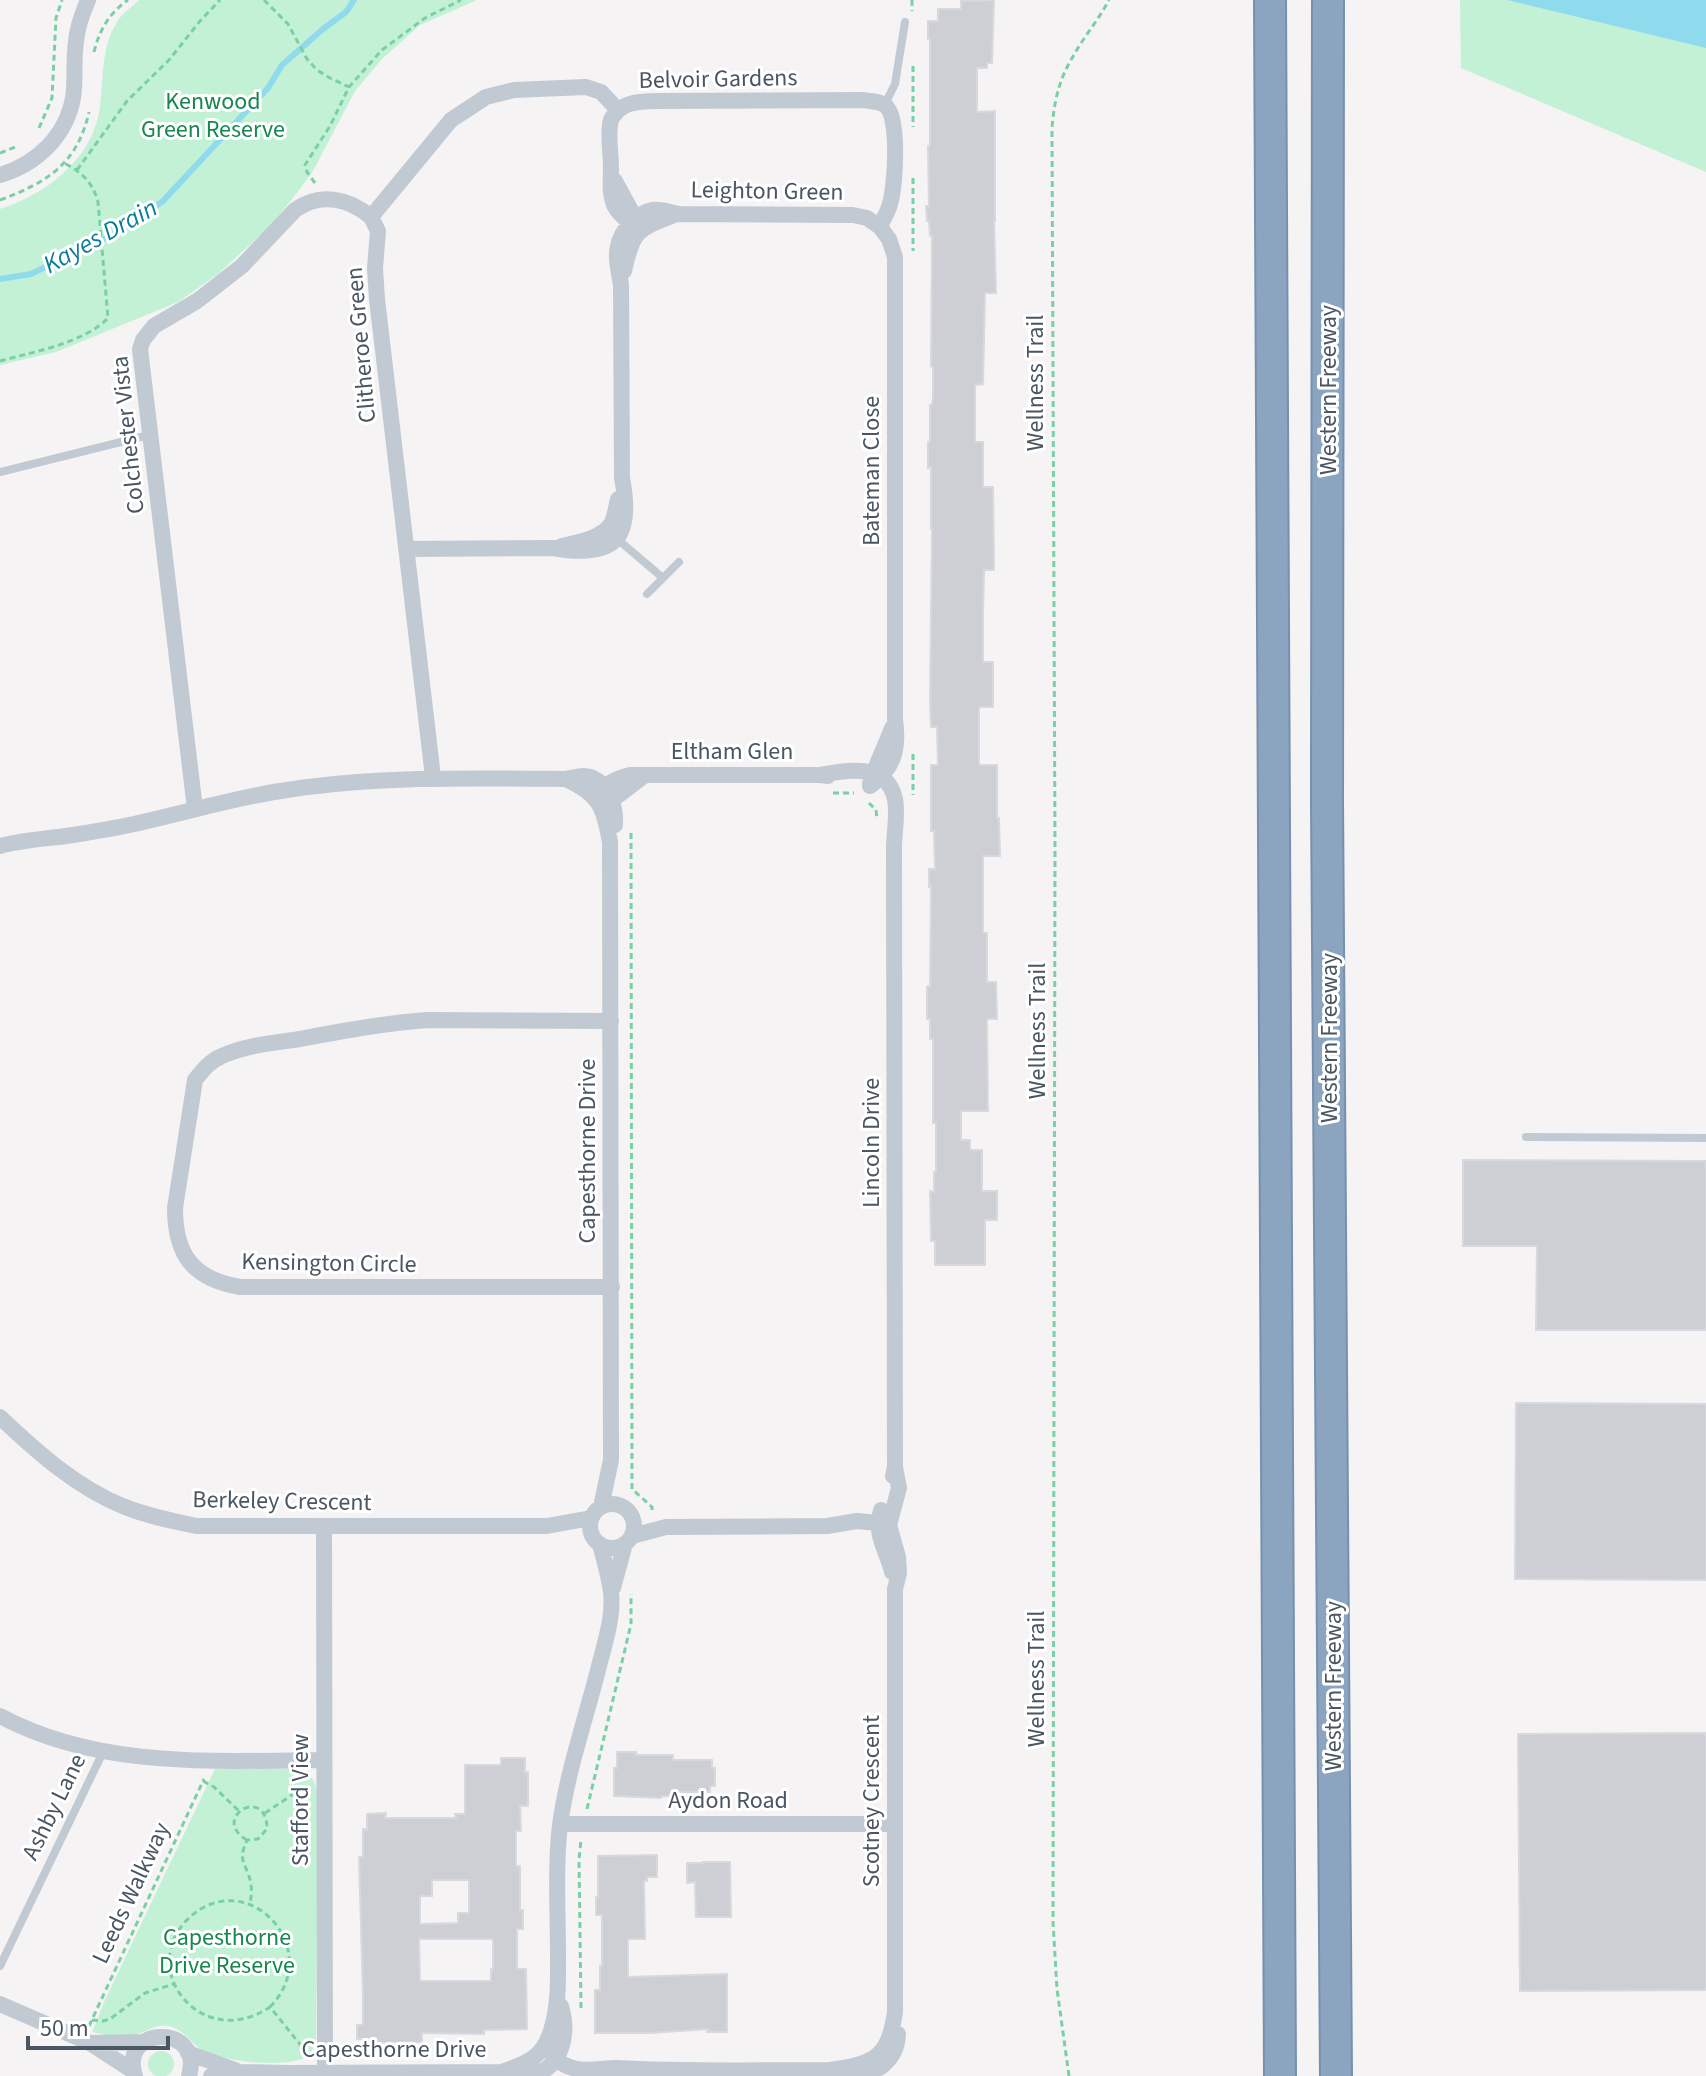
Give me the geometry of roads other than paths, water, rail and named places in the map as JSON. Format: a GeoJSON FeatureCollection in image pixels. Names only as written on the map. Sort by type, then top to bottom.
{"type":"FeatureCollection","features":[{"type":"Feature","properties":{"kind":"highway"},"geometry":{"type":"LineString","coordinates":[[1270,0],[1280,2076]]}},
{"type":"Feature","properties":{"kind":"highway","name":"Western Freeway"},"geometry":{"type":"LineString","coordinates":[[1328,0],[1327,801],[1336,2076]]}},
{"type":"Feature","properties":{"kind":"street"},"geometry":{"type":"LineString","coordinates":[[0,175],[20,168],[42,153],[65,123],[72,100],[76,39],[88,0]]}},
{"type":"Feature","properties":{"kind":"street"},"geometry":{"type":"LineString","coordinates":[[371,217],[451,120],[486,97],[514,90],[586,87],[601,92],[618,110]]}},
{"type":"Feature","properties":{"kind":"street","name":"Belvoir Gardens"},"geometry":{"type":"LineString","coordinates":[[635,223],[611,172],[610,125],[612,116],[618,110],[635,102],[655,101],[862,100],[885,105]]}},
{"type":"Feature","properties":{"kind":"street"},"geometry":{"type":"LineString","coordinates":[[880,227],[890,207],[894,183],[892,114],[885,105]]}},
{"type":"Feature","properties":{"kind":"street","name":"Colchester Vista"},"geometry":{"type":"LineString","coordinates":[[195,809],[140,349],[154,326],[197,301],[242,266],[305,203],[329,198],[349,202],[371,217]]}},
{"type":"Feature","properties":{"kind":"street","name":"Leighton Green"},"geometry":{"type":"LineString","coordinates":[[635,223],[648,224],[678,214],[830,214],[867,218],[880,227]]}},
{"type":"Feature","properties":{"kind":"street","name":"Clitheroe Green"},"geometry":{"type":"LineString","coordinates":[[371,217],[378,231],[376,289],[433,777]]}},
{"type":"Feature","properties":{"kind":"street"},"geometry":{"type":"LineString","coordinates":[[408,549],[553,548],[611,534],[622,478],[621,285],[635,223]]}},
{"type":"Feature","properties":{"kind":"street","name":"Bateman Close"},"geometry":{"type":"LineString","coordinates":[[872,785],[876,763],[895,719],[895,257],[889,239],[880,227]]}},
{"type":"Feature","properties":{"kind":"street","name":"Eltham Glen"},"geometry":{"type":"LineString","coordinates":[[604,796],[645,775],[820,775],[872,785]]}},
{"type":"Feature","properties":{"kind":"street"},"geometry":{"type":"LineString","coordinates":[[0,846],[21,840],[107,829],[286,790],[333,784],[433,777],[566,779],[604,796]]}},
{"type":"Feature","properties":{"kind":"street","name":"Lincoln Drive"},"geometry":{"type":"LineString","coordinates":[[872,785],[894,819],[895,1467],[899,1488],[882,1525]]}},
{"type":"Feature","properties":{"kind":"street","name":"Capesthorne Drive"},"geometry":{"type":"LineString","coordinates":[[596,1512],[611,1460],[610,842],[603,809],[604,796]]}},
{"type":"Feature","properties":{"kind":"street"},"geometry":{"type":"LineString","coordinates":[[0,833],[21,840]]}},
{"type":"Feature","properties":{"kind":"street","name":"Kensington Circle"},"geometry":{"type":"LineString","coordinates":[[611,1021],[398,1022],[249,1047],[223,1055],[212,1061],[195,1080],[177,1193],[175,1229],[189,1262],[218,1284],[240,1287],[612,1287]]}},
{"type":"Feature","properties":{"kind":"street","name":"Berkeley Crescent"},"geometry":{"type":"LineString","coordinates":[[0,1417],[26,1442],[93,1491],[124,1507],[196,1526],[547,1526],[596,1512]]}},
{"type":"Feature","properties":{"kind":"street","name":"Capesthorne Drive"},"geometry":{"type":"LineString","coordinates":[[611,1460],[626,1509]]}},
{"type":"Feature","properties":{"kind":"street"},"geometry":{"type":"LineString","coordinates":[[611,1593],[590,1524],[596,1512],[608,1504],[659,1524],[827,1526],[856,1530],[882,1525]]}},
{"type":"Feature","properties":{"kind":"street"},"geometry":{"type":"LineString","coordinates":[[554,2052],[561,1824],[609,1625],[611,1593],[634,1524],[626,1509]]}},
{"type":"Feature","properties":{"kind":"street"},"geometry":{"type":"LineString","coordinates":[[596,1540],[612,1548],[659,1524]]}},
{"type":"Feature","properties":{"kind":"street","name":"Scotney Crescent"},"geometry":{"type":"LineString","coordinates":[[554,2052],[601,2068],[649,2073],[830,2070],[860,2076],[878,2070],[895,2012],[895,1589],[899,1573],[898,1557],[882,1525]]}},
{"type":"Feature","properties":{"kind":"street","name":"Berkeley Crescent"},"geometry":{"type":"LineString","coordinates":[[547,1526],[596,1540]]}},
{"type":"Feature","properties":{"kind":"street","name":"Stafford View"},"geometry":{"type":"LineString","coordinates":[[317,2073],[324,1527]]}},
{"type":"Feature","properties":{"kind":"street"},"geometry":{"type":"LineString","coordinates":[[0,1716],[51,1738],[103,1752],[213,1761],[323,1760]]}},
{"type":"Feature","properties":{"kind":"street","name":"Aydon Road"},"geometry":{"type":"LineString","coordinates":[[561,1824],[895,1824]]}},
{"type":"Feature","properties":{"kind":"street"},"geometry":{"type":"LineString","coordinates":[[0,2004],[86,2042],[134,2074]]}},
{"type":"Feature","properties":{"kind":"street","name":"Capesthorne Drive"},"geometry":{"type":"LineString","coordinates":[[143,2042],[160,2036],[168,2037],[183,2045],[188,2053],[239,2072]]}},
{"type":"Feature","properties":{"kind":"street"},"geometry":{"type":"LineString","coordinates":[[86,2042],[143,2042]]}},
{"type":"Feature","properties":{"kind":"street"},"geometry":{"type":"LineString","coordinates":[[134,2074],[134,2055],[143,2042]]}},
{"type":"Feature","properties":{"kind":"street","name":"Capesthorne Drive"},"geometry":{"type":"LineString","coordinates":[[211,2076],[239,2072],[501,2072],[554,2052]]}},
{"type":"Feature","properties":{"kind":"street"},"geometry":{"type":"LineString","coordinates":[[188,2053],[189,2076]]}},
{"type":"Feature","properties":{"kind":"lane"},"geometry":{"type":"LineString","coordinates":[[885,105],[895,84],[905,22]]}},
{"type":"Feature","properties":{"kind":"lane"},"geometry":{"type":"LineString","coordinates":[[0,472],[150,435]]}},
{"type":"Feature","properties":{"kind":"lane"},"geometry":{"type":"LineString","coordinates":[[611,534],[663,578]]}},
{"type":"Feature","properties":{"kind":"lane"},"geometry":{"type":"LineString","coordinates":[[647,594],[679,562]]}},
{"type":"Feature","properties":{"kind":"lane"},"geometry":{"type":"LineString","coordinates":[[1526,1137],[1706,1138]]}},
{"type":"Feature","properties":{"kind":"lane","name":"Ashby Lane"},"geometry":{"type":"LineString","coordinates":[[0,1966],[103,1752]]}},
{"type":"Feature","properties":{"kind":"water"},"geometry":{"type":"Polygon","coordinates":[[[1507,0],[1706,0],[1706,48],[1507,0]]]}},
{"type":"Feature","properties":{"kind":"waterway","name":"Kayes Drain"},"geometry":{"type":"LineString","coordinates":[[0,279],[31,274],[112,235],[163,201],[268,88],[282,65],[346,12],[354,0]]}},
{"type":"Feature","properties":{"kind":"park label","name":"Kenwood Green Reserve"},"geometry":{"type":"Point","coordinates":[213,115]}},
{"type":"Feature","properties":{"kind":"park label","name":"Capesthorne Drive Reserve"},"geometry":{"type":"Point","coordinates":[227,1951]}}]}
